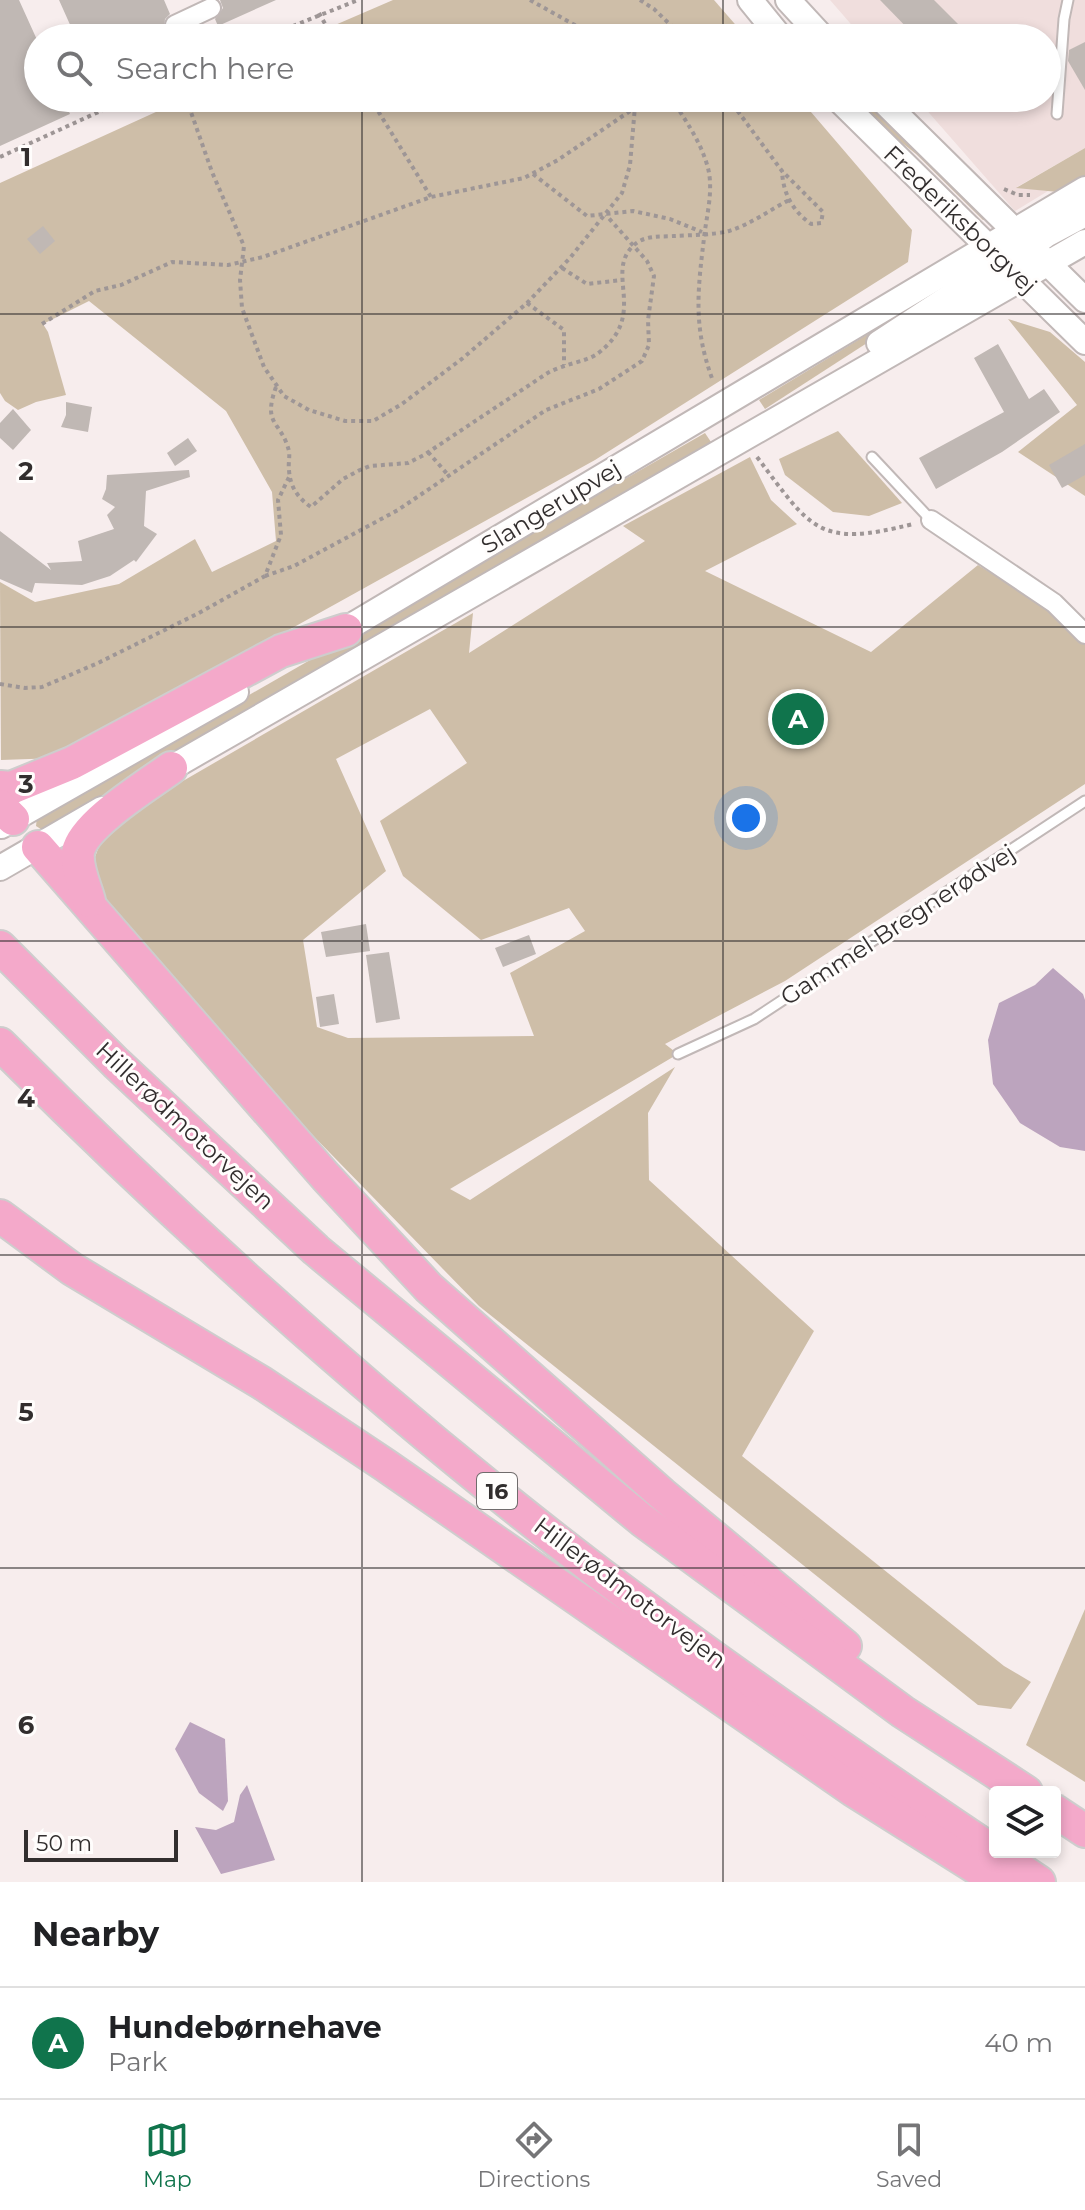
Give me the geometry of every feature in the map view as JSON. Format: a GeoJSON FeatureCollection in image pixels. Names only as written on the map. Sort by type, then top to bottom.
{"type":"FeatureCollection","features":[{"type":"Feature","properties":{"kind":"highway"},"geometry":{"type":"LineString","coordinates":[[0,787],[11,788],[72,763],[281,651],[346,630]]}},
{"type":"Feature","properties":{"kind":"highway"},"geometry":{"type":"LineString","coordinates":[[92,908],[79,868],[78,852],[83,838],[97,823],[171,768]]}},
{"type":"Feature","properties":{"kind":"highway"},"geometry":{"type":"LineString","coordinates":[[38,847],[326,1177],[429,1288],[662,1494],[837,1638],[903,1712]]}},
{"type":"Feature","properties":{"kind":"highway","name":"Hillerødmotorvejen"},"geometry":{"type":"LineString","coordinates":[[0,947],[116,1063],[316,1250],[642,1520],[903,1712],[1017,1786]]}},
{"type":"Feature","properties":{"kind":"highway","name":"Hillerødmotorvejen"},"geometry":{"type":"LineString","coordinates":[[0,1044],[60,1104],[274,1302],[451,1454],[599,1572],[849,1755],[1039,1882]]}},
{"type":"Feature","properties":{"kind":"highway"},"geometry":{"type":"LineString","coordinates":[[0,1216],[72,1269],[312,1415],[853,1790],[999,1882]]}},
{"type":"Feature","properties":{"kind":"highway"},"geometry":{"type":"LineString","coordinates":[[1061,1815],[1085,1831]]}},
{"type":"Feature","properties":{"kind":"main road"},"geometry":{"type":"LineString","coordinates":[[750,0],[770,24]]}},
{"type":"Feature","properties":{"kind":"main road"},"geometry":{"type":"LineString","coordinates":[[788,0],[810,24]]}},
{"type":"Feature","properties":{"kind":"main road","name":"Frederiksborgvej"},"geometry":{"type":"LineString","coordinates":[[851,112],[1085,342]]}},
{"type":"Feature","properties":{"kind":"main road","name":"Frederiksborgvej"},"geometry":{"type":"LineString","coordinates":[[894,112],[1085,300]]}},
{"type":"Feature","properties":{"kind":"main road","name":"Slangerupvej"},"geometry":{"type":"LineString","coordinates":[[0,868],[801,403],[1004,263],[1022,239],[1085,189]]}},
{"type":"Feature","properties":{"kind":"main road"},"geometry":{"type":"LineString","coordinates":[[1004,263],[1016,264],[1022,239],[1085,214]]}},
{"type":"Feature","properties":{"kind":"main road","name":"Slangerupvej"},"geometry":{"type":"LineString","coordinates":[[4,817],[1004,263],[1048,264],[1085,242]]}},
{"type":"Feature","properties":{"kind":"main road"},"geometry":{"type":"LineString","coordinates":[[4,817],[38,847]]}},
{"type":"Feature","properties":{"kind":"street"},"geometry":{"type":"LineString","coordinates":[[177,24],[211,8]]}},
{"type":"Feature","properties":{"kind":"street"},"geometry":{"type":"LineString","coordinates":[[931,520],[1054,603],[1085,634]]}},
{"type":"Feature","properties":{"kind":"lane"},"geometry":{"type":"LineString","coordinates":[[1061,60],[1068,0]]}},
{"type":"Feature","properties":{"kind":"lane"},"geometry":{"type":"LineString","coordinates":[[872,457],[931,520]]}},
{"type":"Feature","properties":{"kind":"lane","name":"Gammel Bregnerødvej"},"geometry":{"type":"LineString","coordinates":[[678,1054],[754,1019],[1085,801]]}},
{"type":"Feature","properties":{"kind":"path"},"geometry":{"type":"LineString","coordinates":[[294,24],[358,0]]}},
{"type":"Feature","properties":{"kind":"path"},"geometry":{"type":"LineString","coordinates":[[530,0],[573,24]]}},
{"type":"Feature","properties":{"kind":"path"},"geometry":{"type":"LineString","coordinates":[[640,0],[670,24]]}},
{"type":"Feature","properties":{"kind":"path"},"geometry":{"type":"LineString","coordinates":[[319,13],[325,24]]}},
{"type":"Feature","properties":{"kind":"path"},"geometry":{"type":"LineString","coordinates":[[0,157],[98,112]]}},
{"type":"Feature","properties":{"kind":"path"},"geometry":{"type":"LineString","coordinates":[[191,112],[212,172],[244,246],[240,280],[242,308],[264,367],[284,396],[309,410],[345,421],[373,421],[402,404],[463,358],[527,303],[562,267],[622,193],[630,165],[634,112]]}},
{"type":"Feature","properties":{"kind":"path"},"geometry":{"type":"LineString","coordinates":[[379,112],[431,197]]}},
{"type":"Feature","properties":{"kind":"path"},"geometry":{"type":"LineString","coordinates":[[42,324],[95,291],[121,285],[172,262],[228,265],[244,262],[431,197],[524,178],[558,160],[626,112]]}},
{"type":"Feature","properties":{"kind":"path"},"geometry":{"type":"LineString","coordinates":[[680,112],[700,143],[709,172],[710,194],[697,298],[697,325],[703,355],[713,381]]}},
{"type":"Feature","properties":{"kind":"path"},"geometry":{"type":"LineString","coordinates":[[738,112],[782,171],[823,212],[821,223],[811,224],[789,200],[782,171]]}},
{"type":"Feature","properties":{"kind":"path"},"geometry":{"type":"LineString","coordinates":[[533,173],[587,216],[633,211],[670,219],[705,232]]}},
{"type":"Feature","properties":{"kind":"path"},"geometry":{"type":"LineString","coordinates":[[277,386],[270,403],[270,413],[289,450],[290,475],[297,497],[311,507],[343,479],[370,466],[408,463],[564,365],[590,359],[600,353],[620,329],[626,310],[622,280],[626,252],[643,238],[730,231],[789,200]]}},
{"type":"Feature","properties":{"kind":"path"},"geometry":{"type":"LineString","coordinates":[[0,684],[42,687],[199,613],[265,576],[294,566],[398,510],[546,410],[599,389],[642,361],[649,345],[648,320],[654,276],[647,261],[606,215]]}},
{"type":"Feature","properties":{"kind":"path"},"geometry":{"type":"LineString","coordinates":[[562,267],[587,284],[622,280]]}},
{"type":"Feature","properties":{"kind":"path"},"geometry":{"type":"LineString","coordinates":[[527,303],[564,330],[564,365]]}},
{"type":"Feature","properties":{"kind":"path"},"geometry":{"type":"LineString","coordinates":[[428,452],[449,476]]}},
{"type":"Feature","properties":{"kind":"path"},"geometry":{"type":"LineString","coordinates":[[757,457],[798,512],[828,533],[861,535],[931,520]]}},
{"type":"Feature","properties":{"kind":"path"},"geometry":{"type":"LineString","coordinates":[[265,576],[281,535],[278,500],[290,475]]}},
{"type":"Feature","properties":{"kind":"shaded area"},"geometry":{"type":"Polygon","coordinates":[[[393,0],[714,0],[735,24],[337,24],[393,0]]]}},
{"type":"Feature","properties":{"kind":"shaded area"},"geometry":{"type":"Polygon","coordinates":[[[830,0],[1085,0],[1085,148],[1017,187],[1048,191],[1015,211],[928,112],[1061,112],[1061,24],[851,24],[830,0]]]}},
{"type":"Feature","properties":{"kind":"shaded area"},"geometry":{"type":"Polygon","coordinates":[[[156,112],[811,112],[912,230],[908,262],[595,460],[58,758],[1,760],[0,582],[35,602],[119,584],[195,539],[212,572],[276,541],[272,492],[226,411],[89,301],[43,324],[66,395],[18,410],[5,401],[0,393],[0,183],[156,112]]]}},
{"type":"Feature","properties":{"kind":"shaded area"},"geometry":{"type":"Polygon","coordinates":[[[864,112],[885,112],[987,218],[983,220],[916,154],[864,112]]]}},
{"type":"Feature","properties":{"kind":"shaded area"},"geometry":{"type":"Polygon","coordinates":[[[1085,148],[1085,177],[1058,192],[1016,188],[1085,148]]]}},
{"type":"Feature","properties":{"kind":"shaded area"},"geometry":{"type":"Polygon","coordinates":[[[972,271],[935,299],[765,409],[759,400],[972,271]]]}},
{"type":"Feature","properties":{"kind":"shaded area"},"geometry":{"type":"Polygon","coordinates":[[[1008,319],[1050,332],[1085,362],[1085,496],[1018,452],[1077,405],[1008,319]]]}},
{"type":"Feature","properties":{"kind":"shaded area"},"geometry":{"type":"Polygon","coordinates":[[[838,431],[902,503],[869,516],[833,512],[785,475],[779,459],[838,431]]]}},
{"type":"Feature","properties":{"kind":"shaded area"},"geometry":{"type":"Polygon","coordinates":[[[705,433],[711,442],[129,783],[44,831],[36,826],[37,817],[705,433]]]}},
{"type":"Feature","properties":{"kind":"shaded area"},"geometry":{"type":"Polygon","coordinates":[[[750,457],[771,500],[797,524],[705,571],[871,652],[978,565],[1051,610],[1085,644],[1085,784],[785,981],[665,1044],[678,1054],[450,1189],[470,1200],[675,1067],[648,1113],[649,1180],[814,1331],[742,1456],[1004,1666],[1031,1682],[1011,1709],[978,1705],[479,1306],[294,1116],[102,896],[92,865],[107,825],[473,613],[469,653],[645,541],[623,526],[750,457]],[[430,709],[336,759],[386,871],[303,940],[317,1027],[348,1038],[534,1036],[510,973],[585,931],[569,908],[481,940],[403,876],[380,821],[467,763],[430,709]]]}},
{"type":"Feature","properties":{"kind":"shaded area"},"geometry":{"type":"Polygon","coordinates":[[[1053,968],[1083,994],[1085,1000],[1085,1151],[1060,1147],[1020,1123],[993,1084],[988,1040],[999,1003],[1035,985],[1053,968]]]}},
{"type":"Feature","properties":{"kind":"shaded area"},"geometry":{"type":"Polygon","coordinates":[[[1085,1609],[1085,1782],[1026,1745],[1085,1609]]]}},
{"type":"Feature","properties":{"kind":"shaded area"},"geometry":{"type":"Polygon","coordinates":[[[190,1722],[225,1739],[228,1801],[223,1811],[199,1793],[175,1749],[190,1722]]]}},
{"type":"Feature","properties":{"kind":"shaded area"},"geometry":{"type":"Polygon","coordinates":[[[247,1785],[275,1860],[221,1874],[195,1827],[216,1830],[234,1822],[240,1795],[247,1785]]]}},
{"type":"Feature","properties":{"kind":"building"},"geometry":{"type":"Polygon","coordinates":[[[0,0],[19,0],[30,24],[24,24],[24,112],[70,114],[0,146],[0,0]]]}},
{"type":"Feature","properties":{"kind":"building"},"geometry":{"type":"Polygon","coordinates":[[[59,0],[164,0],[170,14],[164,24],[70,24],[59,0]]]}},
{"type":"Feature","properties":{"kind":"building"},"geometry":{"type":"Polygon","coordinates":[[[220,0],[276,0],[217,24],[215,19],[223,8],[220,0]]]}},
{"type":"Feature","properties":{"kind":"building"},"geometry":{"type":"Polygon","coordinates":[[[880,0],[934,0],[958,24],[903,24],[880,0]]]}},
{"type":"Feature","properties":{"kind":"building"},"geometry":{"type":"Polygon","coordinates":[[[1085,42],[1085,90],[1068,61],[1069,50],[1085,42]]]}},
{"type":"Feature","properties":{"kind":"building"},"geometry":{"type":"Polygon","coordinates":[[[43,226],[55,241],[40,254],[27,239],[43,226]]]}},
{"type":"Feature","properties":{"kind":"building"},"geometry":{"type":"Polygon","coordinates":[[[998,344],[1029,399],[1044,389],[1060,412],[1002,452],[936,489],[919,458],[1004,412],[974,358],[998,344]]]}},
{"type":"Feature","properties":{"kind":"building"},"geometry":{"type":"Polygon","coordinates":[[[66,402],[92,407],[88,432],[61,427],[66,415],[66,402]]]}},
{"type":"Feature","properties":{"kind":"building"},"geometry":{"type":"Polygon","coordinates":[[[13,409],[31,430],[13,450],[0,438],[0,423],[13,409]]]}},
{"type":"Feature","properties":{"kind":"building"},"geometry":{"type":"Polygon","coordinates":[[[188,438],[197,451],[175,466],[167,453],[188,438]]]}},
{"type":"Feature","properties":{"kind":"building"},"geometry":{"type":"Polygon","coordinates":[[[1085,444],[1085,475],[1062,488],[1049,465],[1085,444]]]}},
{"type":"Feature","properties":{"kind":"building"},"geometry":{"type":"Polygon","coordinates":[[[189,470],[190,477],[146,491],[144,526],[157,534],[136,562],[134,560],[110,576],[82,585],[35,583],[32,593],[0,579],[0,531],[51,570],[47,563],[82,561],[78,541],[114,529],[107,515],[115,507],[102,499],[107,475],[189,470]]]}},
{"type":"Feature","properties":{"kind":"building"},"geometry":{"type":"Polygon","coordinates":[[[366,924],[370,951],[326,957],[321,932],[366,924]]]}},
{"type":"Feature","properties":{"kind":"building"},"geometry":{"type":"Polygon","coordinates":[[[529,935],[536,954],[503,967],[495,948],[529,935]]]}},
{"type":"Feature","properties":{"kind":"building"},"geometry":{"type":"Polygon","coordinates":[[[389,952],[400,1019],[376,1023],[366,955],[389,952]]]}},
{"type":"Feature","properties":{"kind":"building"},"geometry":{"type":"Polygon","coordinates":[[[334,994],[339,1024],[320,1027],[316,997],[334,994]]]}},
{"type":"Feature","properties":{"kind":"place","name":"Hundebørnehave"},"geometry":{"type":"Point","coordinates":[798,719]}}]}
